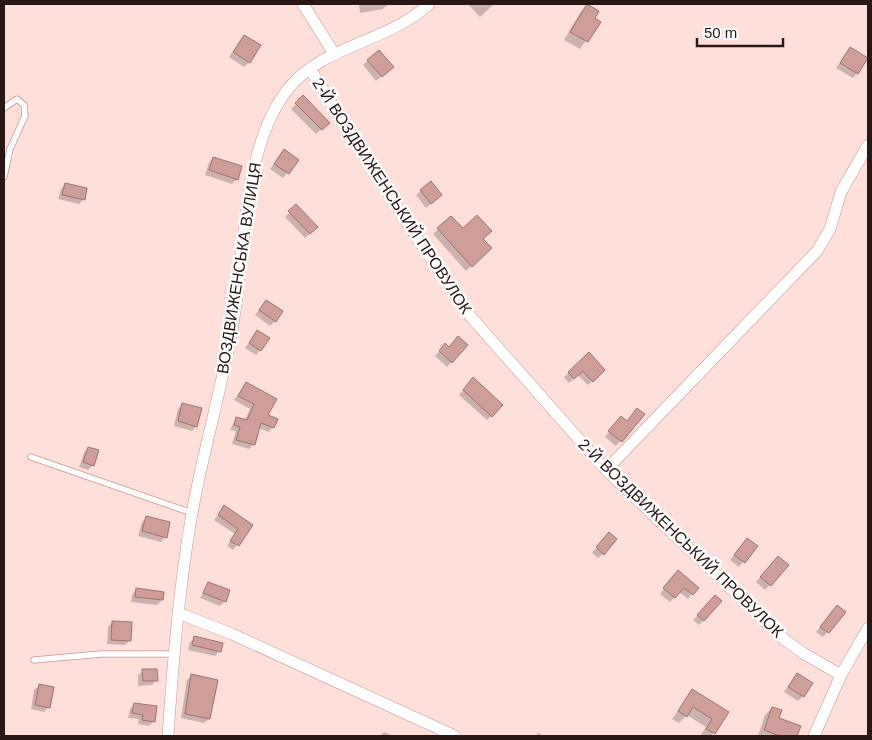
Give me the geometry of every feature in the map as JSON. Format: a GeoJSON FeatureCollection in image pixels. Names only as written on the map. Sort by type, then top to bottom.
{"type":"FeatureCollection","features":[{"type":"Feature","properties":{"kind":"street"},"geometry":{"type":"LineString","coordinates":[[302,4],[335,55]]}},
{"type":"Feature","properties":{"kind":"street","name":"ВОЗДВИЖЕНСЬКА ВУЛИЦЯ"},"geometry":{"type":"LineString","coordinates":[[168,736],[173,654],[192,513],[233,329],[257,158],[265,132],[280,101],[298,78],[335,55],[405,21],[429,4]]}},
{"type":"Feature","properties":{"kind":"street","name":"2-Й ВОЗДВИЖЕНСЬКИЙ ПРОВУЛОК"},"geometry":{"type":"LineString","coordinates":[[310,69],[411,229],[471,317],[606,470],[785,640],[803,653],[841,674]]}},
{"type":"Feature","properties":{"kind":"street"},"geometry":{"type":"LineString","coordinates":[[606,470],[817,250],[830,229],[841,192],[868,146]]}},
{"type":"Feature","properties":{"kind":"street"},"geometry":{"type":"LineString","coordinates":[[178,613],[232,634],[455,736]]}},
{"type":"Feature","properties":{"kind":"street"},"geometry":{"type":"LineString","coordinates":[[814,736],[841,674],[868,628]]}},
{"type":"Feature","properties":{"kind":"lane"},"geometry":{"type":"LineString","coordinates":[[4,108],[17,99],[24,105],[25,111],[25,116],[6,159],[4,177]]}},
{"type":"Feature","properties":{"kind":"lane"},"geometry":{"type":"LineString","coordinates":[[31,457],[192,513]]}},
{"type":"Feature","properties":{"kind":"lane"},"geometry":{"type":"LineString","coordinates":[[34,660],[101,654],[173,654]]}},
{"type":"Feature","properties":{"kind":"building"},"geometry":{"type":"Polygon","coordinates":[[[587,4],[599,11],[595,18],[601,22],[588,42],[570,32],[587,4]]]}},
{"type":"Feature","properties":{"kind":"building"},"geometry":{"type":"Polygon","coordinates":[[[244,35],[261,45],[250,63],[233,52],[244,35]]]}},
{"type":"Feature","properties":{"kind":"building"},"geometry":{"type":"Polygon","coordinates":[[[850,47],[868,58],[858,74],[840,63],[850,47]]]}},
{"type":"Feature","properties":{"kind":"building"},"geometry":{"type":"Polygon","coordinates":[[[379,50],[394,67],[382,77],[367,60],[379,50]]]}},
{"type":"Feature","properties":{"kind":"building"},"geometry":{"type":"Polygon","coordinates":[[[303,95],[330,123],[322,130],[295,103],[303,95]]]}},
{"type":"Feature","properties":{"kind":"building"},"geometry":{"type":"Polygon","coordinates":[[[284,149],[299,160],[289,174],[274,164],[284,149]]]}},
{"type":"Feature","properties":{"kind":"building"},"geometry":{"type":"Polygon","coordinates":[[[213,157],[242,166],[238,180],[209,170],[213,157]]]}},
{"type":"Feature","properties":{"kind":"building"},"geometry":{"type":"Polygon","coordinates":[[[431,181],[442,195],[431,204],[420,190],[431,181]]]}},
{"type":"Feature","properties":{"kind":"building"},"geometry":{"type":"Polygon","coordinates":[[[65,183],[87,188],[85,200],[62,195],[65,183]]]}},
{"type":"Feature","properties":{"kind":"building"},"geometry":{"type":"Polygon","coordinates":[[[296,204],[318,227],[310,234],[288,211],[296,204]]]}},
{"type":"Feature","properties":{"kind":"building"},"geometry":{"type":"Polygon","coordinates":[[[477,215],[492,231],[483,239],[492,248],[472,267],[437,228],[451,216],[463,228],[477,215]]]}},
{"type":"Feature","properties":{"kind":"building"},"geometry":{"type":"Polygon","coordinates":[[[266,300],[283,311],[276,322],[259,310],[266,300]]]}},
{"type":"Feature","properties":{"kind":"building"},"geometry":{"type":"Polygon","coordinates":[[[257,330],[270,338],[261,351],[249,343],[257,330]]]}},
{"type":"Feature","properties":{"kind":"building"},"geometry":{"type":"Polygon","coordinates":[[[458,336],[468,345],[452,363],[439,351],[445,343],[449,347],[458,336]]]}},
{"type":"Feature","properties":{"kind":"building"},"geometry":{"type":"Polygon","coordinates":[[[589,352],[605,370],[593,382],[583,371],[574,379],[568,372],[589,352]]]}},
{"type":"Feature","properties":{"kind":"building"},"geometry":{"type":"Polygon","coordinates":[[[473,377],[503,405],[492,417],[463,390],[473,377]]]}},
{"type":"Feature","properties":{"kind":"building"},"geometry":{"type":"Polygon","coordinates":[[[246,382],[277,399],[268,415],[278,419],[274,428],[261,423],[255,445],[236,440],[240,427],[234,425],[236,417],[247,420],[254,404],[238,396],[246,382]]]}},
{"type":"Feature","properties":{"kind":"building"},"geometry":{"type":"Polygon","coordinates":[[[182,403],[202,408],[197,427],[178,421],[182,403]]]}},
{"type":"Feature","properties":{"kind":"building"},"geometry":{"type":"Polygon","coordinates":[[[637,408],[645,414],[622,442],[608,431],[621,416],[627,421],[637,408]]]}},
{"type":"Feature","properties":{"kind":"building"},"geometry":{"type":"Polygon","coordinates":[[[88,447],[99,450],[94,466],[83,462],[88,447]]]}},
{"type":"Feature","properties":{"kind":"building"},"geometry":{"type":"Polygon","coordinates":[[[224,505],[253,525],[239,546],[230,541],[238,529],[218,515],[224,505]]]}},
{"type":"Feature","properties":{"kind":"building"},"geometry":{"type":"Polygon","coordinates":[[[146,516],[170,522],[167,538],[142,531],[146,516]]]}},
{"type":"Feature","properties":{"kind":"building"},"geometry":{"type":"Polygon","coordinates":[[[609,532],[617,539],[604,555],[596,547],[609,532]]]}},
{"type":"Feature","properties":{"kind":"building"},"geometry":{"type":"Polygon","coordinates":[[[747,538],[758,546],[745,563],[734,555],[747,538]]]}},
{"type":"Feature","properties":{"kind":"building"},"geometry":{"type":"Polygon","coordinates":[[[778,556],[789,565],[771,586],[760,577],[778,556]]]}},
{"type":"Feature","properties":{"kind":"building"},"geometry":{"type":"Polygon","coordinates":[[[678,570],[699,588],[693,595],[684,588],[675,598],[663,588],[678,570]]]}},
{"type":"Feature","properties":{"kind":"building"},"geometry":{"type":"Polygon","coordinates":[[[208,582],[230,590],[226,602],[203,593],[208,582]]]}},
{"type":"Feature","properties":{"kind":"building"},"geometry":{"type":"Polygon","coordinates":[[[136,588],[164,592],[163,600],[135,597],[136,588]]]}},
{"type":"Feature","properties":{"kind":"building"},"geometry":{"type":"Polygon","coordinates":[[[715,595],[722,601],[704,621],[697,615],[715,595]]]}},
{"type":"Feature","properties":{"kind":"building"},"geometry":{"type":"Polygon","coordinates":[[[837,605],[846,612],[829,633],[820,627],[837,605]]]}},
{"type":"Feature","properties":{"kind":"building"},"geometry":{"type":"Polygon","coordinates":[[[112,621],[132,622],[131,641],[111,640],[112,621]]]}},
{"type":"Feature","properties":{"kind":"building"},"geometry":{"type":"Polygon","coordinates":[[[194,636],[223,643],[221,652],[192,645],[194,636]]]}},
{"type":"Feature","properties":{"kind":"building"},"geometry":{"type":"Polygon","coordinates":[[[142,669],[157,669],[158,681],[143,681],[142,669]]]}},
{"type":"Feature","properties":{"kind":"building"},"geometry":{"type":"Polygon","coordinates":[[[797,673],[813,683],[804,697],[788,687],[797,673]]]}},
{"type":"Feature","properties":{"kind":"building"},"geometry":{"type":"Polygon","coordinates":[[[191,674],[218,680],[210,719],[185,714],[191,674]]]}},
{"type":"Feature","properties":{"kind":"building"},"geometry":{"type":"Polygon","coordinates":[[[39,684],[54,687],[50,708],[35,705],[39,684]]]}},
{"type":"Feature","properties":{"kind":"building"},"geometry":{"type":"Polygon","coordinates":[[[692,689],[729,712],[715,734],[706,729],[712,719],[693,707],[687,717],[678,711],[692,689]]]}},
{"type":"Feature","properties":{"kind":"building"},"geometry":{"type":"Polygon","coordinates":[[[134,703],[157,706],[155,722],[142,720],[143,715],[132,713],[134,703]]]}},
{"type":"Feature","properties":{"kind":"building"},"geometry":{"type":"Polygon","coordinates":[[[772,707],[782,710],[779,718],[801,726],[797,736],[780,736],[764,730],[772,707]]]}}]}
